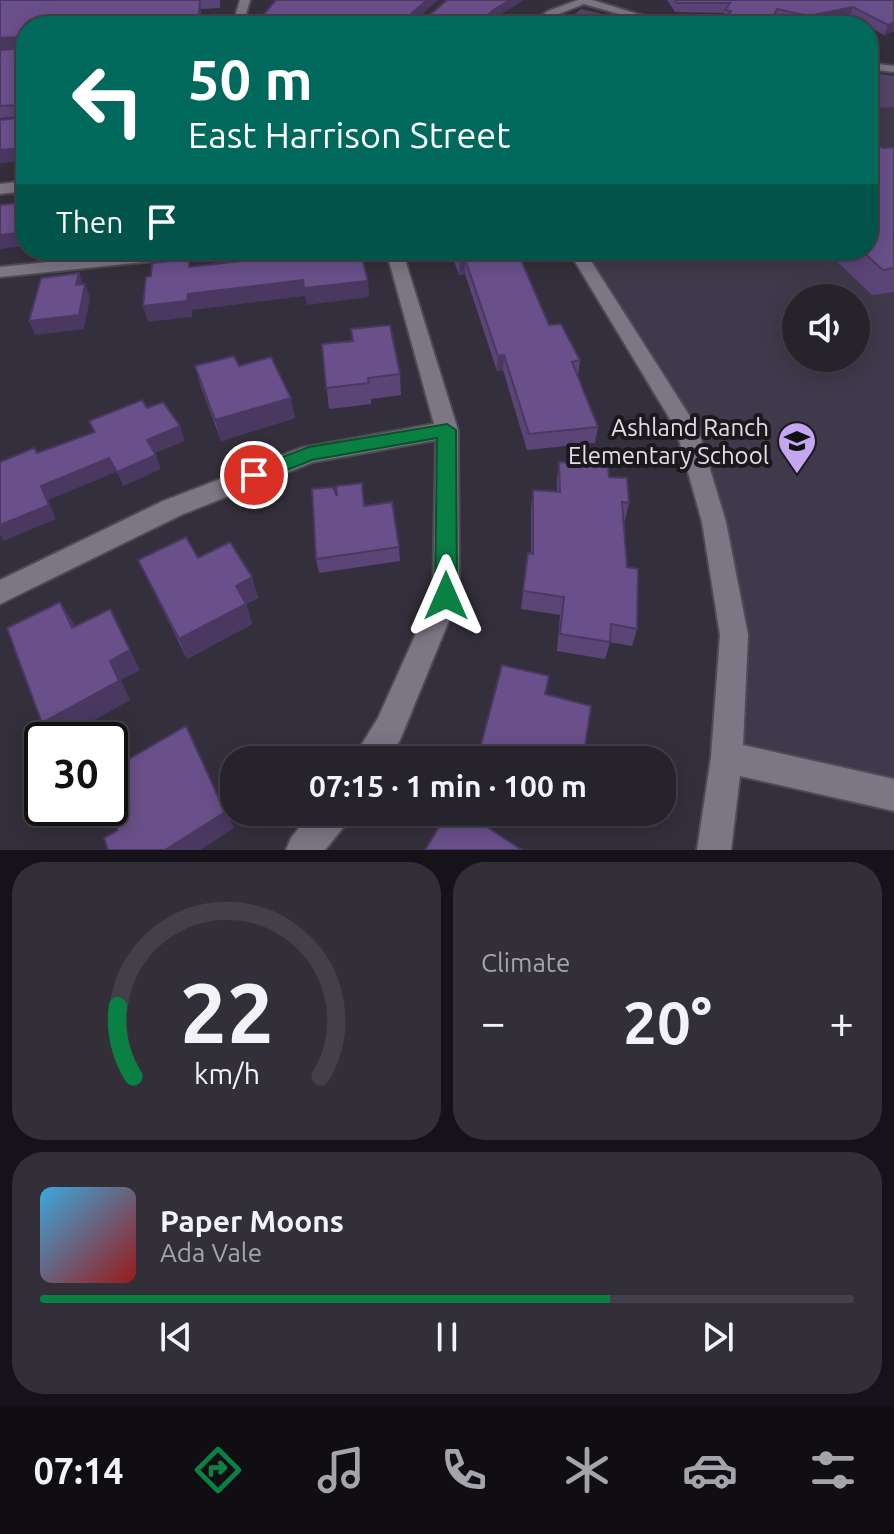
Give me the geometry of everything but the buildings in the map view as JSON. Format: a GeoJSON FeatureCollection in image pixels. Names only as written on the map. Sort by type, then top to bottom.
{"type":"FeatureCollection","features":[{"type":"Feature","properties":{"kind":"street"},"geometry":{"type":"LineString","coordinates":[[547,16],[585,1],[637,16]]}},
{"type":"Feature","properties":{"kind":"street"},"geometry":{"type":"LineString","coordinates":[[0,272],[115,260]]}},
{"type":"Feature","properties":{"kind":"street"},"geometry":{"type":"LineString","coordinates":[[377,746],[389,729],[446,596],[447,430],[397,260]]}},
{"type":"Feature","properties":{"kind":"street"},"geometry":{"type":"LineString","coordinates":[[582,260],[687,429],[714,522],[734,635],[727,757],[714,850]]}},
{"type":"Feature","properties":{"kind":"street"},"geometry":{"type":"LineString","coordinates":[[0,593],[172,508],[309,454],[447,430]]}},
{"type":"Feature","properties":{"kind":"street"},"geometry":{"type":"LineString","coordinates":[[727,757],[894,795]]}},
{"type":"Feature","properties":{"kind":"shaded area"},"geometry":{"type":"Polygon","coordinates":[[[581,9],[611,16],[573,16],[581,9]]]}},
{"type":"Feature","properties":{"kind":"shaded area"},"geometry":{"type":"Polygon","coordinates":[[[878,74],[894,76],[894,107],[878,108],[878,74]]]}},
{"type":"Feature","properties":{"kind":"shaded area","name":"Ashland Ranch Elementary School"},"geometry":{"type":"Polygon","coordinates":[[[894,107],[894,795],[727,757],[734,635],[687,429],[582,260],[878,260],[878,108],[894,107]]]}},
{"type":"Feature","properties":{"kind":"place","name":"Ashland Ranch Elementary School"},"geometry":{"type":"Point","coordinates":[797,475]}},
{"type":"Feature","properties":{"kind":"route"},"geometry":{"type":"LineString","coordinates":[[254,475],[309,454],[447,430],[446,596]]}}]}
